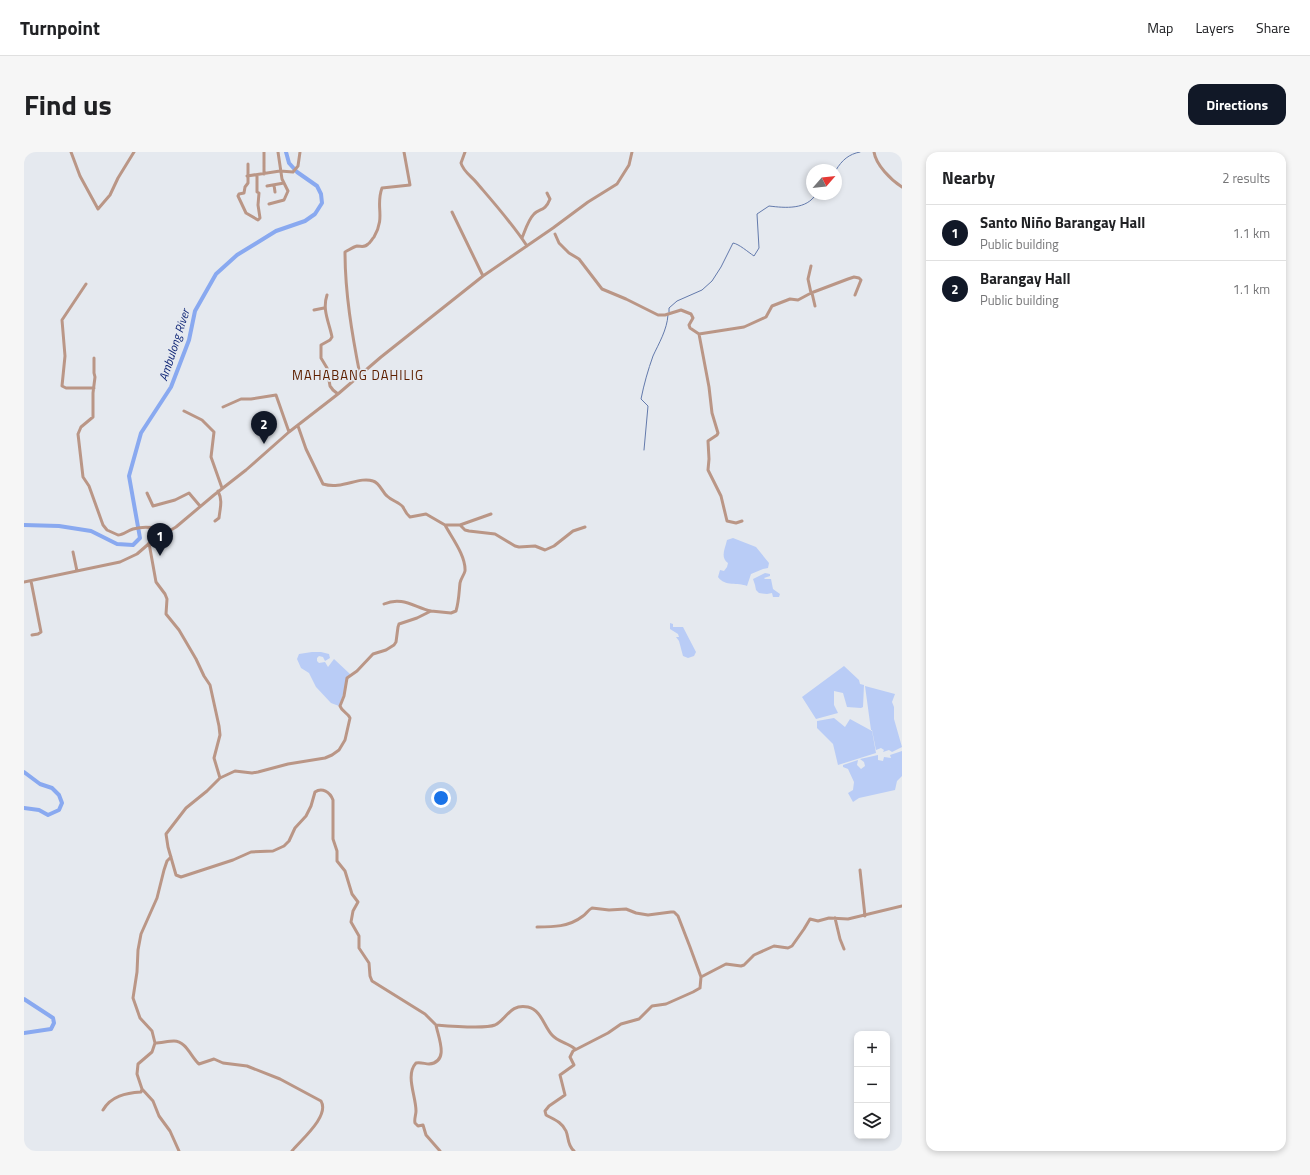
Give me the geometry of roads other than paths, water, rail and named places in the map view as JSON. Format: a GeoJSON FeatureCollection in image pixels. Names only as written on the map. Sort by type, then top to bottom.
{"type":"FeatureCollection","features":[{"type":"Feature","properties":{"kind":"street"},"geometry":{"type":"LineString","coordinates":[[71,152],[80,176],[98,209],[110,195],[118,178],[134,152]]}},
{"type":"Feature","properties":{"kind":"street"},"geometry":{"type":"LineString","coordinates":[[264,152],[264,174]]}},
{"type":"Feature","properties":{"kind":"street"},"geometry":{"type":"LineString","coordinates":[[269,204],[284,200],[288,191],[280,171],[278,152]]}},
{"type":"Feature","properties":{"kind":"street"},"geometry":{"type":"LineString","coordinates":[[247,176],[280,171],[291,173],[294,172],[298,167],[300,152]]}},
{"type":"Feature","properties":{"kind":"street"},"geometry":{"type":"LineString","coordinates":[[360,375],[352,330],[345,252],[356,246],[363,247],[368,245],[377,232],[380,226],[380,195],[382,188],[410,185],[404,152]]}},
{"type":"Feature","properties":{"kind":"street"},"geometry":{"type":"LineString","coordinates":[[465,152],[461,163],[463,168],[475,180],[527,246]]}},
{"type":"Feature","properties":{"kind":"street"},"geometry":{"type":"LineString","coordinates":[[24,582],[120,562],[137,554],[149,543],[176,527],[246,470],[289,432],[338,394],[381,356],[483,276],[527,246],[554,231],[582,206],[617,184],[629,165],[632,152]]}},
{"type":"Feature","properties":{"kind":"street"},"geometry":{"type":"LineString","coordinates":[[874,152],[877,161],[896,183],[902,187]]}},
{"type":"Feature","properties":{"kind":"street"},"geometry":{"type":"LineString","coordinates":[[248,164],[248,182],[244,187],[244,192],[238,196],[246,213],[258,220],[260,218],[257,175]]}},
{"type":"Feature","properties":{"kind":"street"},"geometry":{"type":"LineString","coordinates":[[267,186],[284,183]]}},
{"type":"Feature","properties":{"kind":"street"},"geometry":{"type":"LineString","coordinates":[[274,185],[275,192]]}},
{"type":"Feature","properties":{"kind":"street"},"geometry":{"type":"LineString","coordinates":[[522,238],[534,214],[542,210],[550,201],[547,194]]}},
{"type":"Feature","properties":{"kind":"street"},"geometry":{"type":"LineString","coordinates":[[452,212],[483,276]]}},
{"type":"Feature","properties":{"kind":"street"},"geometry":{"type":"LineString","coordinates":[[554,231],[559,244],[569,253],[579,258],[602,289],[658,315],[664,315],[681,310],[691,314],[693,318],[689,326],[699,334],[744,327],[766,317],[772,306],[790,299],[798,300],[811,293],[848,279],[859,278],[861,280],[855,295]]}},
{"type":"Feature","properties":{"kind":"street"},"geometry":{"type":"LineString","coordinates":[[811,266],[808,279],[815,306]]}},
{"type":"Feature","properties":{"kind":"street"},"geometry":{"type":"LineString","coordinates":[[86,284],[62,320],[65,356],[62,386],[66,388],[94,388]]}},
{"type":"Feature","properties":{"kind":"street"},"geometry":{"type":"LineString","coordinates":[[327,295],[324,308],[332,337],[330,340],[321,345],[321,358],[327,368],[330,386],[338,394]]}},
{"type":"Feature","properties":{"kind":"street"},"geometry":{"type":"LineString","coordinates":[[314,310],[324,308]]}},
{"type":"Feature","properties":{"kind":"street"},"geometry":{"type":"LineString","coordinates":[[699,334],[709,387],[712,413],[718,433],[708,441],[708,470],[721,496],[727,521],[736,523],[742,521]]}},
{"type":"Feature","properties":{"kind":"street"},"geometry":{"type":"LineString","coordinates":[[94,358],[95,377],[93,417],[80,427],[78,434],[83,477],[90,486],[105,528],[118,535],[133,529],[141,528],[155,528],[167,532]]}},
{"type":"Feature","properties":{"kind":"street"},"geometry":{"type":"LineString","coordinates":[[223,407],[241,399],[276,395],[289,432]]}},
{"type":"Feature","properties":{"kind":"street"},"geometry":{"type":"LineString","coordinates":[[184,411],[202,420],[214,432],[211,457],[222,502],[219,510],[219,518],[215,521]]}},
{"type":"Feature","properties":{"kind":"street"},"geometry":{"type":"LineString","coordinates":[[298,426],[306,448],[323,484],[335,486],[366,480],[374,481],[378,483],[387,497],[402,507],[407,515],[413,517],[426,514],[445,525],[460,525],[491,514]]}},
{"type":"Feature","properties":{"kind":"street"},"geometry":{"type":"LineString","coordinates":[[147,493],[153,506],[172,501],[188,493],[200,506]]}},
{"type":"Feature","properties":{"kind":"street"},"geometry":{"type":"LineString","coordinates":[[384,604],[393,600],[431,611],[451,613],[456,611],[460,598],[460,582],[464,574],[465,567],[445,525]]}},
{"type":"Feature","properties":{"kind":"street"},"geometry":{"type":"LineString","coordinates":[[460,525],[465,530],[498,536],[515,546],[536,546],[545,550],[554,546],[573,530],[585,527]]}},
{"type":"Feature","properties":{"kind":"street"},"geometry":{"type":"LineString","coordinates":[[149,543],[156,582],[167,599],[166,614],[179,630],[210,685],[220,735],[214,758],[220,778]]}},
{"type":"Feature","properties":{"kind":"street"},"geometry":{"type":"LineString","coordinates":[[73,552],[77,571]]}},
{"type":"Feature","properties":{"kind":"street"},"geometry":{"type":"LineString","coordinates":[[31,581],[41,632],[32,635]]}},
{"type":"Feature","properties":{"kind":"street"},"geometry":{"type":"LineString","coordinates":[[431,611],[417,618],[399,624],[396,642],[394,645],[386,650],[373,654],[357,671],[347,678],[344,696],[340,706],[342,710],[350,716],[350,718],[345,740],[339,750],[325,758],[288,764],[252,773],[235,771],[220,778],[186,808],[168,831],[166,836],[176,875],[181,877],[233,860],[251,852],[277,850],[289,841],[296,828],[306,816],[315,792],[319,790],[330,793],[333,800],[333,839],[337,851],[337,861],[346,871],[352,894],[358,902],[352,913],[351,924],[359,936],[359,948],[369,962],[370,979],[429,1017],[436,1025],[441,1056],[432,1063],[416,1063],[413,1068],[411,1078],[416,1109],[415,1124],[418,1126],[423,1125],[426,1135],[440,1151]]}},
{"type":"Feature","properties":{"kind":"street"},"geometry":{"type":"LineString","coordinates":[[171,857],[167,861],[157,898],[142,934],[138,950],[137,972],[133,999],[139,1015],[152,1031],[155,1043],[152,1052],[139,1062],[137,1067],[138,1078],[142,1089],[153,1102],[159,1116],[170,1131],[179,1151]]}},
{"type":"Feature","properties":{"kind":"street"},"geometry":{"type":"LineString","coordinates":[[860,870],[865,916]]}},
{"type":"Feature","properties":{"kind":"street"},"geometry":{"type":"LineString","coordinates":[[701,977],[726,964],[744,965],[754,955],[774,946],[790,948],[810,919],[818,921],[828,918],[848,919],[902,906]]}},
{"type":"Feature","properties":{"kind":"street"},"geometry":{"type":"LineString","coordinates":[[537,927],[550,928],[568,924],[584,916],[592,908],[609,910],[626,908],[636,913],[648,915],[674,912],[680,921],[701,977],[700,988],[666,1004],[652,1006],[639,1019],[621,1024],[608,1033],[575,1049],[570,1055],[574,1065],[571,1069],[560,1075],[565,1095],[549,1106],[545,1111],[546,1115],[555,1119],[566,1130],[570,1147],[574,1151]]}},
{"type":"Feature","properties":{"kind":"street"},"geometry":{"type":"LineString","coordinates":[[835,918],[841,944],[844,949]]}},
{"type":"Feature","properties":{"kind":"street"},"geometry":{"type":"LineString","coordinates":[[436,1025],[488,1026],[498,1023],[511,1010],[528,1007],[538,1014],[554,1037],[575,1049]]}},
{"type":"Feature","properties":{"kind":"street"},"geometry":{"type":"LineString","coordinates":[[155,1043],[172,1041],[179,1042],[184,1045],[199,1064],[214,1060],[244,1066],[276,1078],[319,1099],[322,1102],[323,1107],[318,1121],[292,1151]]}},
{"type":"Feature","properties":{"kind":"street"},"geometry":{"type":"LineString","coordinates":[[103,1110],[118,1096],[125,1093],[141,1092],[142,1089]]}},
{"type":"Feature","properties":{"kind":"waterway","name":"Ambulong River"},"geometry":{"type":"LineString","coordinates":[[24,525],[59,526],[91,531],[117,544],[133,545],[140,538],[129,476],[141,433],[171,387],[189,340],[195,311],[216,274],[237,255],[276,231],[305,221],[315,214],[322,203],[321,194],[317,186],[297,172],[289,163],[286,152]]}},
{"type":"Feature","properties":{"kind":"waterway"},"geometry":{"type":"LineString","coordinates":[[840,164],[852,154],[860,152]]}},
{"type":"Feature","properties":{"kind":"waterway"},"geometry":{"type":"LineString","coordinates":[[669,312],[669,308],[677,301],[702,290],[712,281],[733,243],[741,246],[754,256],[759,248],[757,214],[769,206],[795,207],[807,203],[811,200]]}},
{"type":"Feature","properties":{"kind":"waterway"},"geometry":{"type":"LineString","coordinates":[[644,450],[648,406],[641,399],[649,367],[664,331],[668,315]]}},
{"type":"Feature","properties":{"kind":"waterway","name":"Ambulong River"},"geometry":{"type":"LineString","coordinates":[[24,772],[40,784],[52,788],[59,795],[62,803],[59,810],[48,815],[39,810],[24,808]]}},
{"type":"Feature","properties":{"kind":"waterway","name":"Ambulong River"},"geometry":{"type":"LineString","coordinates":[[24,999],[53,1018],[54,1023],[51,1029],[24,1033]]}},
{"type":"Feature","properties":{"kind":"place","name":"Barangay Hall"},"geometry":{"type":"Point","coordinates":[264,444]}},
{"type":"Feature","properties":{"kind":"place","name":"Santo Niño Barangay Hall"},"geometry":{"type":"Point","coordinates":[160,556]}},
{"type":"Feature","properties":{"kind":"district","name":"MAHABANG DAHILIG"},"geometry":{"type":"Point","coordinates":[358,375]}}]}
